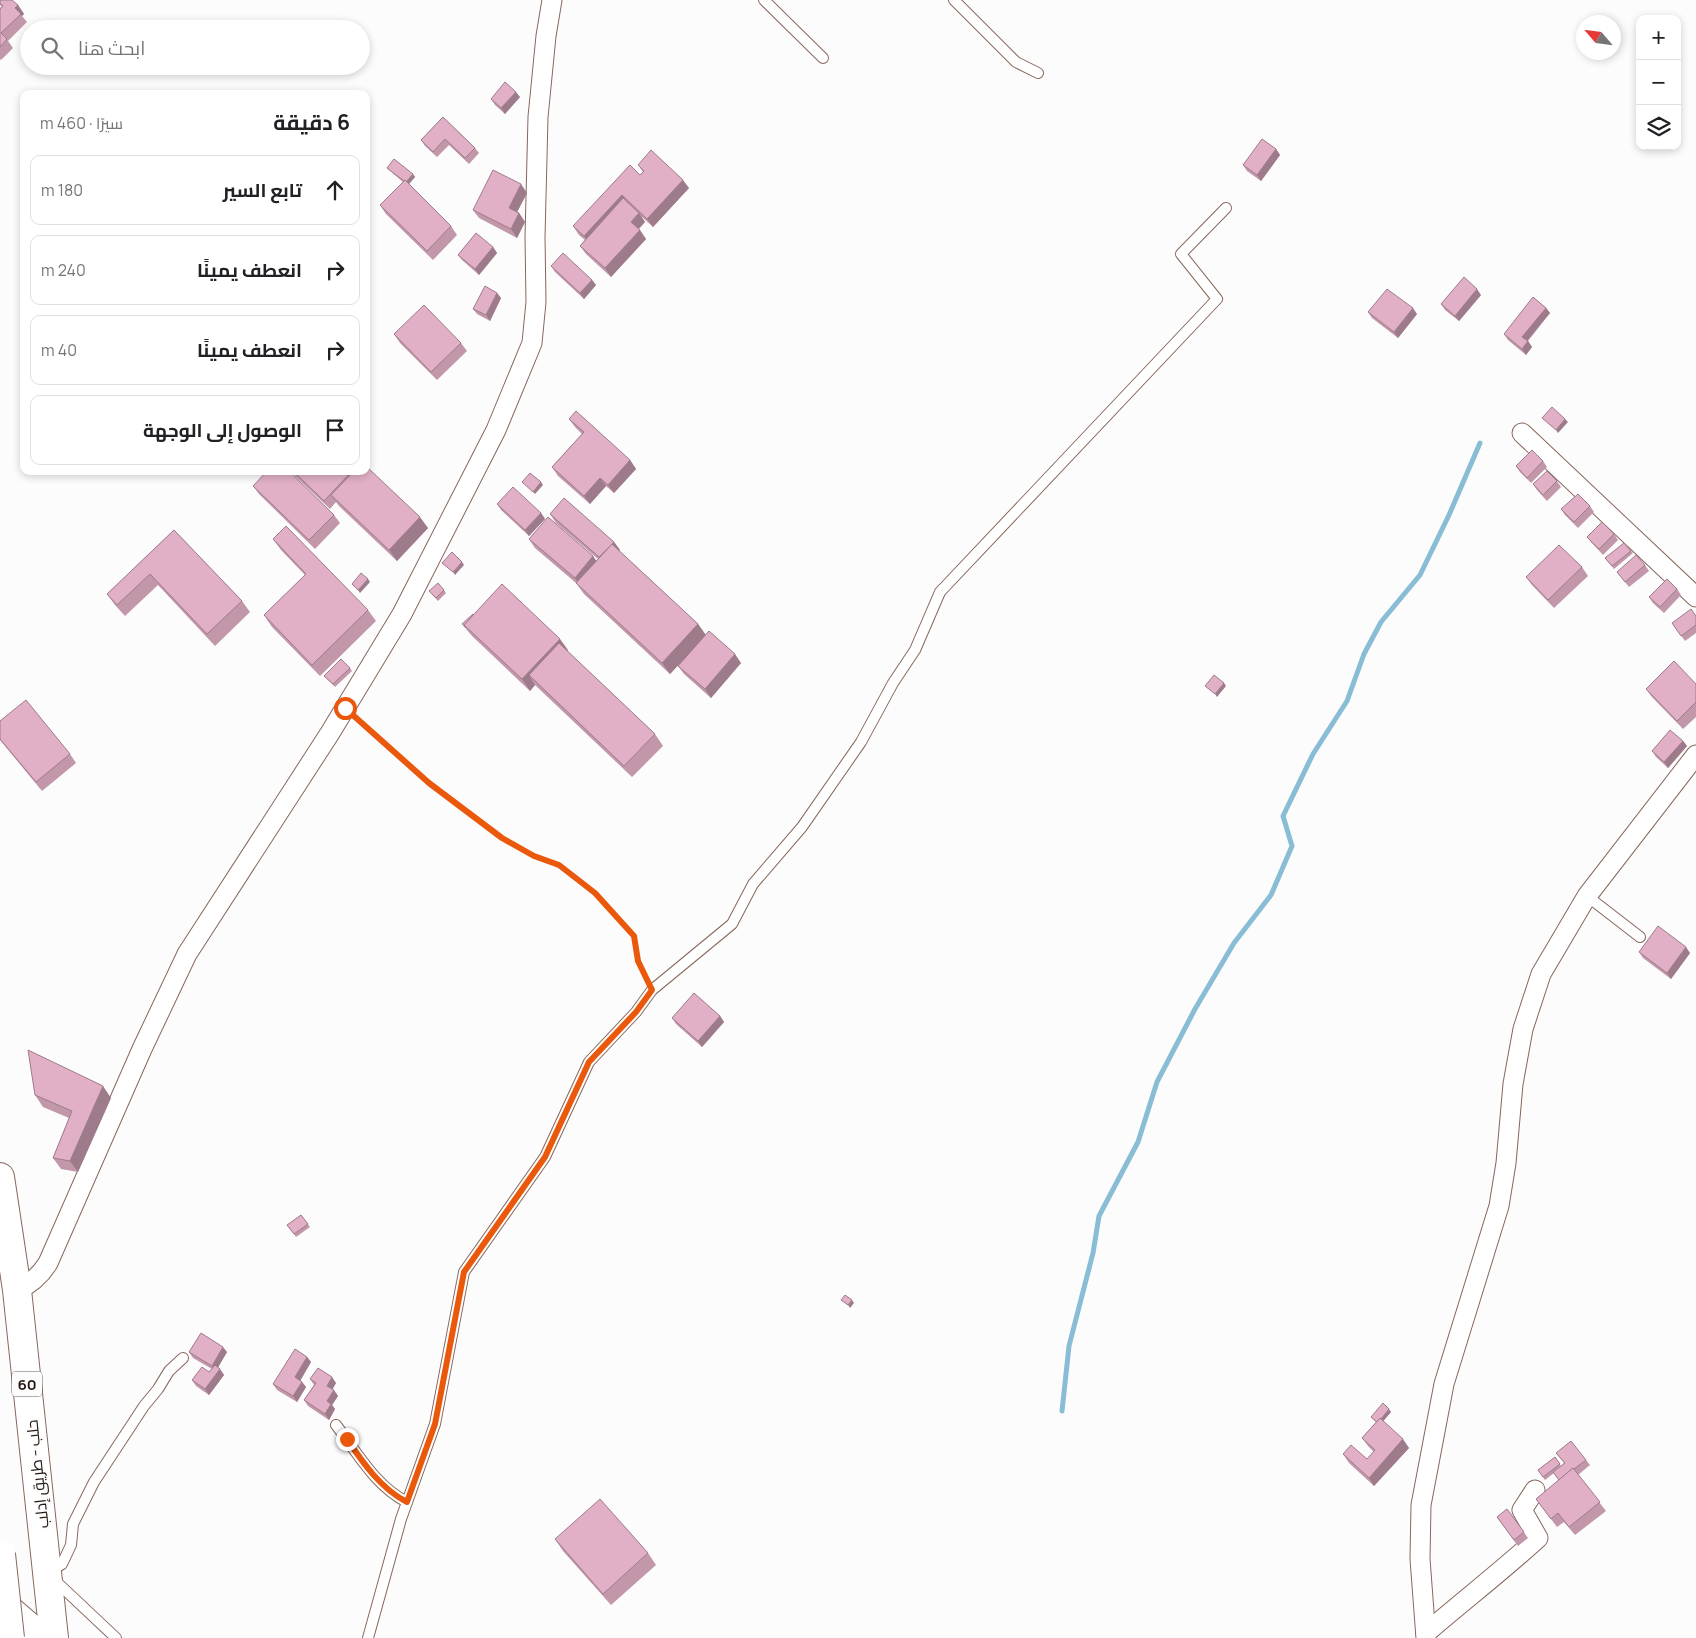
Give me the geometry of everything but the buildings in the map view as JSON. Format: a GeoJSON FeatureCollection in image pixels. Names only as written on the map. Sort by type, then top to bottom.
{"type":"FeatureCollection","features":[{"type":"Feature","properties":{"kind":"main road","name":"حلب - طريق إدلب"},"geometry":{"type":"LineString","coordinates":[[0,1177],[17,1290],[54,1638]]}},
{"type":"Feature","properties":{"kind":"main road"},"geometry":{"type":"LineString","coordinates":[[0,1548],[10,1638]]}},
{"type":"Feature","properties":{"kind":"main road"},"geometry":{"type":"LineString","coordinates":[[0,1602],[42,1638]]}},
{"type":"Feature","properties":{"kind":"main road"},"geometry":{"type":"LineString","coordinates":[[0,1635],[4,1638]]}},
{"type":"Feature","properties":{"kind":"street"},"geometry":{"type":"LineString","coordinates":[[17,1290],[29,1285],[48,1263],[138,1058],[187,954],[345,708],[402,614],[496,430],[532,342],[536,302],[535,237],[538,117],[546,36],[552,0]]}},
{"type":"Feature","properties":{"kind":"street"},"geometry":{"type":"LineString","coordinates":[[1522,433],[1696,597]]}},
{"type":"Feature","properties":{"kind":"street"},"geometry":{"type":"LineString","coordinates":[[1426,1636],[1420,1558],[1421,1505],[1444,1384],[1499,1206],[1506,1162],[1513,1084],[1523,1029],[1541,974],[1587,896],[1696,755]]}},
{"type":"Feature","properties":{"kind":"street"},"geometry":{"type":"LineString","coordinates":[[1426,1636],[1465,1599],[1510,1564],[1538,1538],[1522,1510],[1535,1490]]}},
{"type":"Feature","properties":{"kind":"lane"},"geometry":{"type":"LineString","coordinates":[[764,0],[823,58]]}},
{"type":"Feature","properties":{"kind":"lane"},"geometry":{"type":"LineString","coordinates":[[954,0],[1016,62],[1038,73]]}},
{"type":"Feature","properties":{"kind":"lane"},"geometry":{"type":"LineString","coordinates":[[368,1638],[407,1502],[435,1424],[464,1272],[545,1157],[589,1062],[636,1012],[652,990],[732,924],[753,884],[802,827],[861,742],[893,683],[915,650],[940,592],[1217,299],[1181,254],[1226,208]]}},
{"type":"Feature","properties":{"kind":"lane"},"geometry":{"type":"LineString","coordinates":[[1587,896],[1640,937]]}},
{"type":"Feature","properties":{"kind":"lane"},"geometry":{"type":"LineString","coordinates":[[116,1638],[48,1582],[62,1564],[71,1544],[73,1524],[94,1482],[144,1406],[158,1390],[169,1371],[183,1358]]}},
{"type":"Feature","properties":{"kind":"lane"},"geometry":{"type":"LineString","coordinates":[[336,1425],[380,1482],[394,1496],[407,1502]]}},
{"type":"Feature","properties":{"kind":"path"},"geometry":{"type":"LineString","coordinates":[[345,708],[429,783],[502,838],[534,856],[559,865],[595,893],[634,936],[638,961],[652,990]]}},
{"type":"Feature","properties":{"kind":"waterway"},"geometry":{"type":"LineString","coordinates":[[1062,1411],[1069,1346],[1093,1253],[1099,1216],[1138,1142],[1157,1082],[1195,1009],[1234,943],[1271,895],[1292,846],[1283,816],[1313,754],[1347,701],[1364,654],[1381,622],[1420,575],[1449,515],[1480,443]]}},
{"type":"Feature","properties":{"kind":"route"},"geometry":{"type":"LineString","coordinates":[[345,708],[429,783],[502,838],[534,856],[559,865],[595,893],[634,936],[638,961],[652,990],[636,1012],[589,1062],[545,1157],[464,1272],[435,1424],[407,1502],[394,1496],[380,1482],[347,1439]]}}]}
